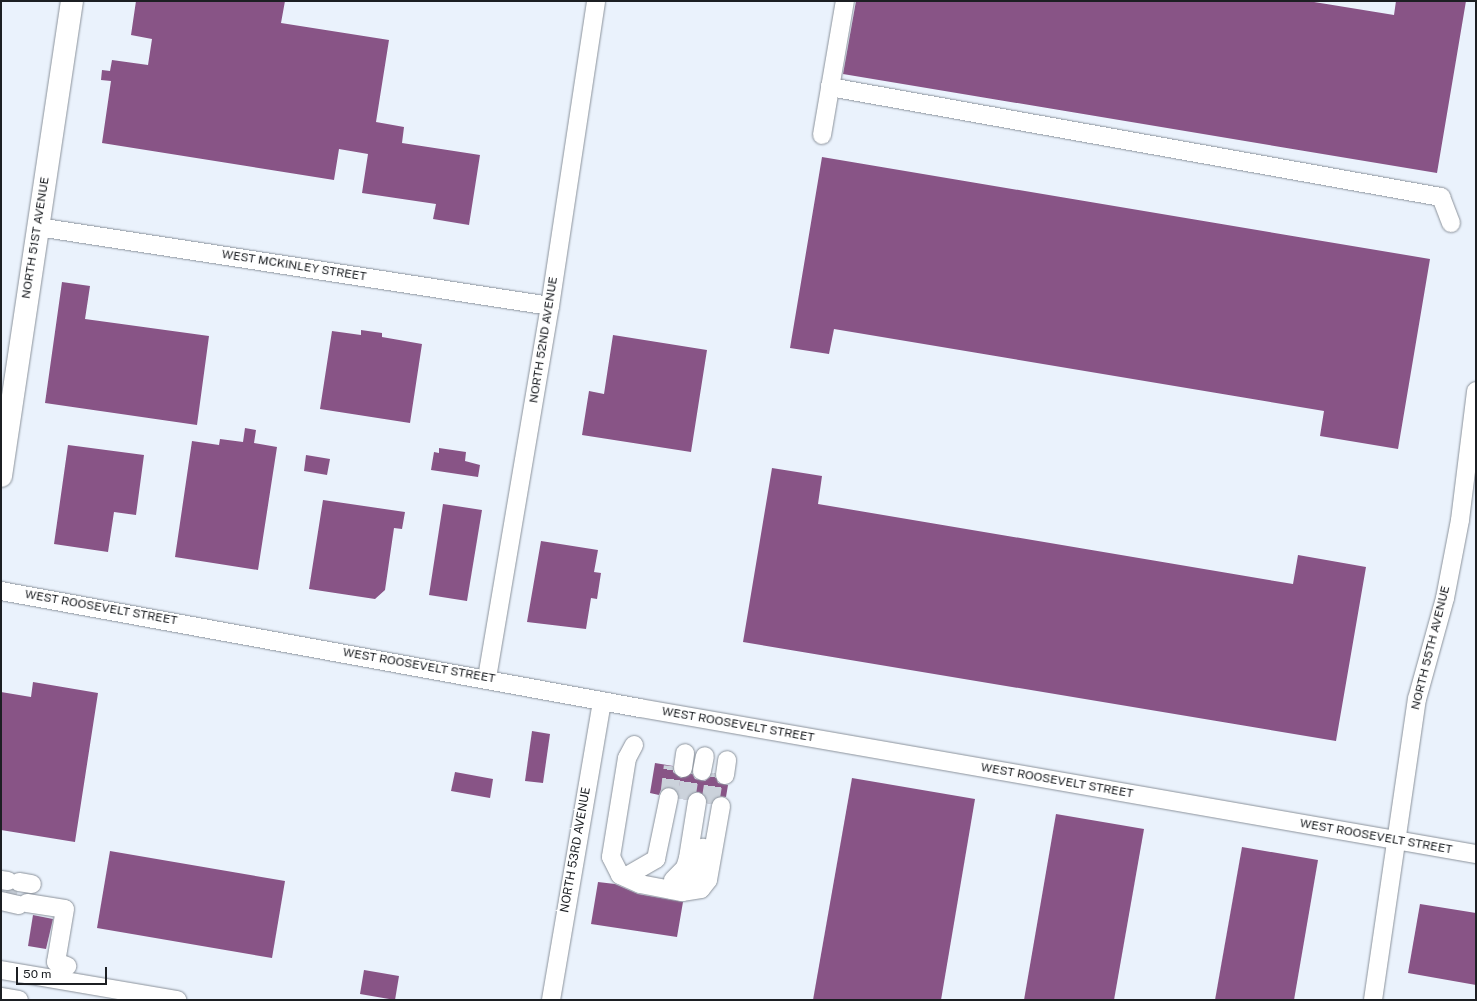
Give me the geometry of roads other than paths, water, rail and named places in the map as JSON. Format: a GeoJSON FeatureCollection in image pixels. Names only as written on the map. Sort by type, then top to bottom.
{"type":"FeatureCollection","features":[{"type":"Feature","properties":{"kind":"main road","name":"NORTH 51ST AVENUE"},"geometry":{"type":"LineString","coordinates":[[1,476],[72,1]]}},
{"type":"Feature","properties":{"kind":"street","name":"NORTH 52ND AVENUE"},"geometry":{"type":"LineString","coordinates":[[487,678],[550,306],[596,1]]}},
{"type":"Feature","properties":{"kind":"street"},"geometry":{"type":"LineString","coordinates":[[822,135],[845,1]]}},
{"type":"Feature","properties":{"kind":"street"},"geometry":{"type":"LineString","coordinates":[[830,87],[1441,197],[1451,223]]}},
{"type":"Feature","properties":{"kind":"street","name":"WEST MCKINLEY STREET"},"geometry":{"type":"LineString","coordinates":[[38,227],[550,306]]}},
{"type":"Feature","properties":{"kind":"street","name":"NORTH 55TH AVENUE"},"geometry":{"type":"LineString","coordinates":[[1373,1000],[1417,699],[1445,598],[1460,520],[1476,391]]}},
{"type":"Feature","properties":{"kind":"street","name":"WEST ROOSEVELT STREET"},"geometry":{"type":"LineString","coordinates":[[1,590],[487,678],[602,701],[1476,854]]}},
{"type":"Feature","properties":{"kind":"street","name":"NORTH 53RD AVENUE"},"geometry":{"type":"LineString","coordinates":[[551,1000],[602,701]]}},
{"type":"Feature","properties":{"kind":"street"},"geometry":{"type":"LineString","coordinates":[[634,745],[627,758],[611,857],[620,875],[651,885],[682,892],[701,889],[708,880],[694,801]]}},
{"type":"Feature","properties":{"kind":"street"},"geometry":{"type":"LineString","coordinates":[[651,885],[656,859],[660,851],[694,801]]}},
{"type":"Feature","properties":{"kind":"street"},"geometry":{"type":"LineString","coordinates":[[651,885],[673,868],[679,854],[694,801]]}},
{"type":"Feature","properties":{"kind":"street"},"geometry":{"type":"LineString","coordinates":[[14,891],[65,909],[56,962],[67,966]]}},
{"type":"Feature","properties":{"kind":"street"},"geometry":{"type":"LineString","coordinates":[[1,970],[178,1000]]}},
{"type":"Feature","properties":{"kind":"street"},"geometry":{"type":"LineString","coordinates":[[1,997],[19,1000]]}},
{"type":"Feature","properties":{"kind":"tunnel"},"geometry":{"type":"LineString","coordinates":[[669,797],[673,766]]}},
{"type":"Feature","properties":{"kind":"tunnel"},"geometry":{"type":"LineString","coordinates":[[686,800],[691,769]]}},
{"type":"Feature","properties":{"kind":"tunnel"},"geometry":{"type":"LineString","coordinates":[[710,804],[715,773]]}},
{"type":"Feature","properties":{"kind":"tunnel"},"geometry":{"type":"LineString","coordinates":[[6,893],[17,895]]}}]}
